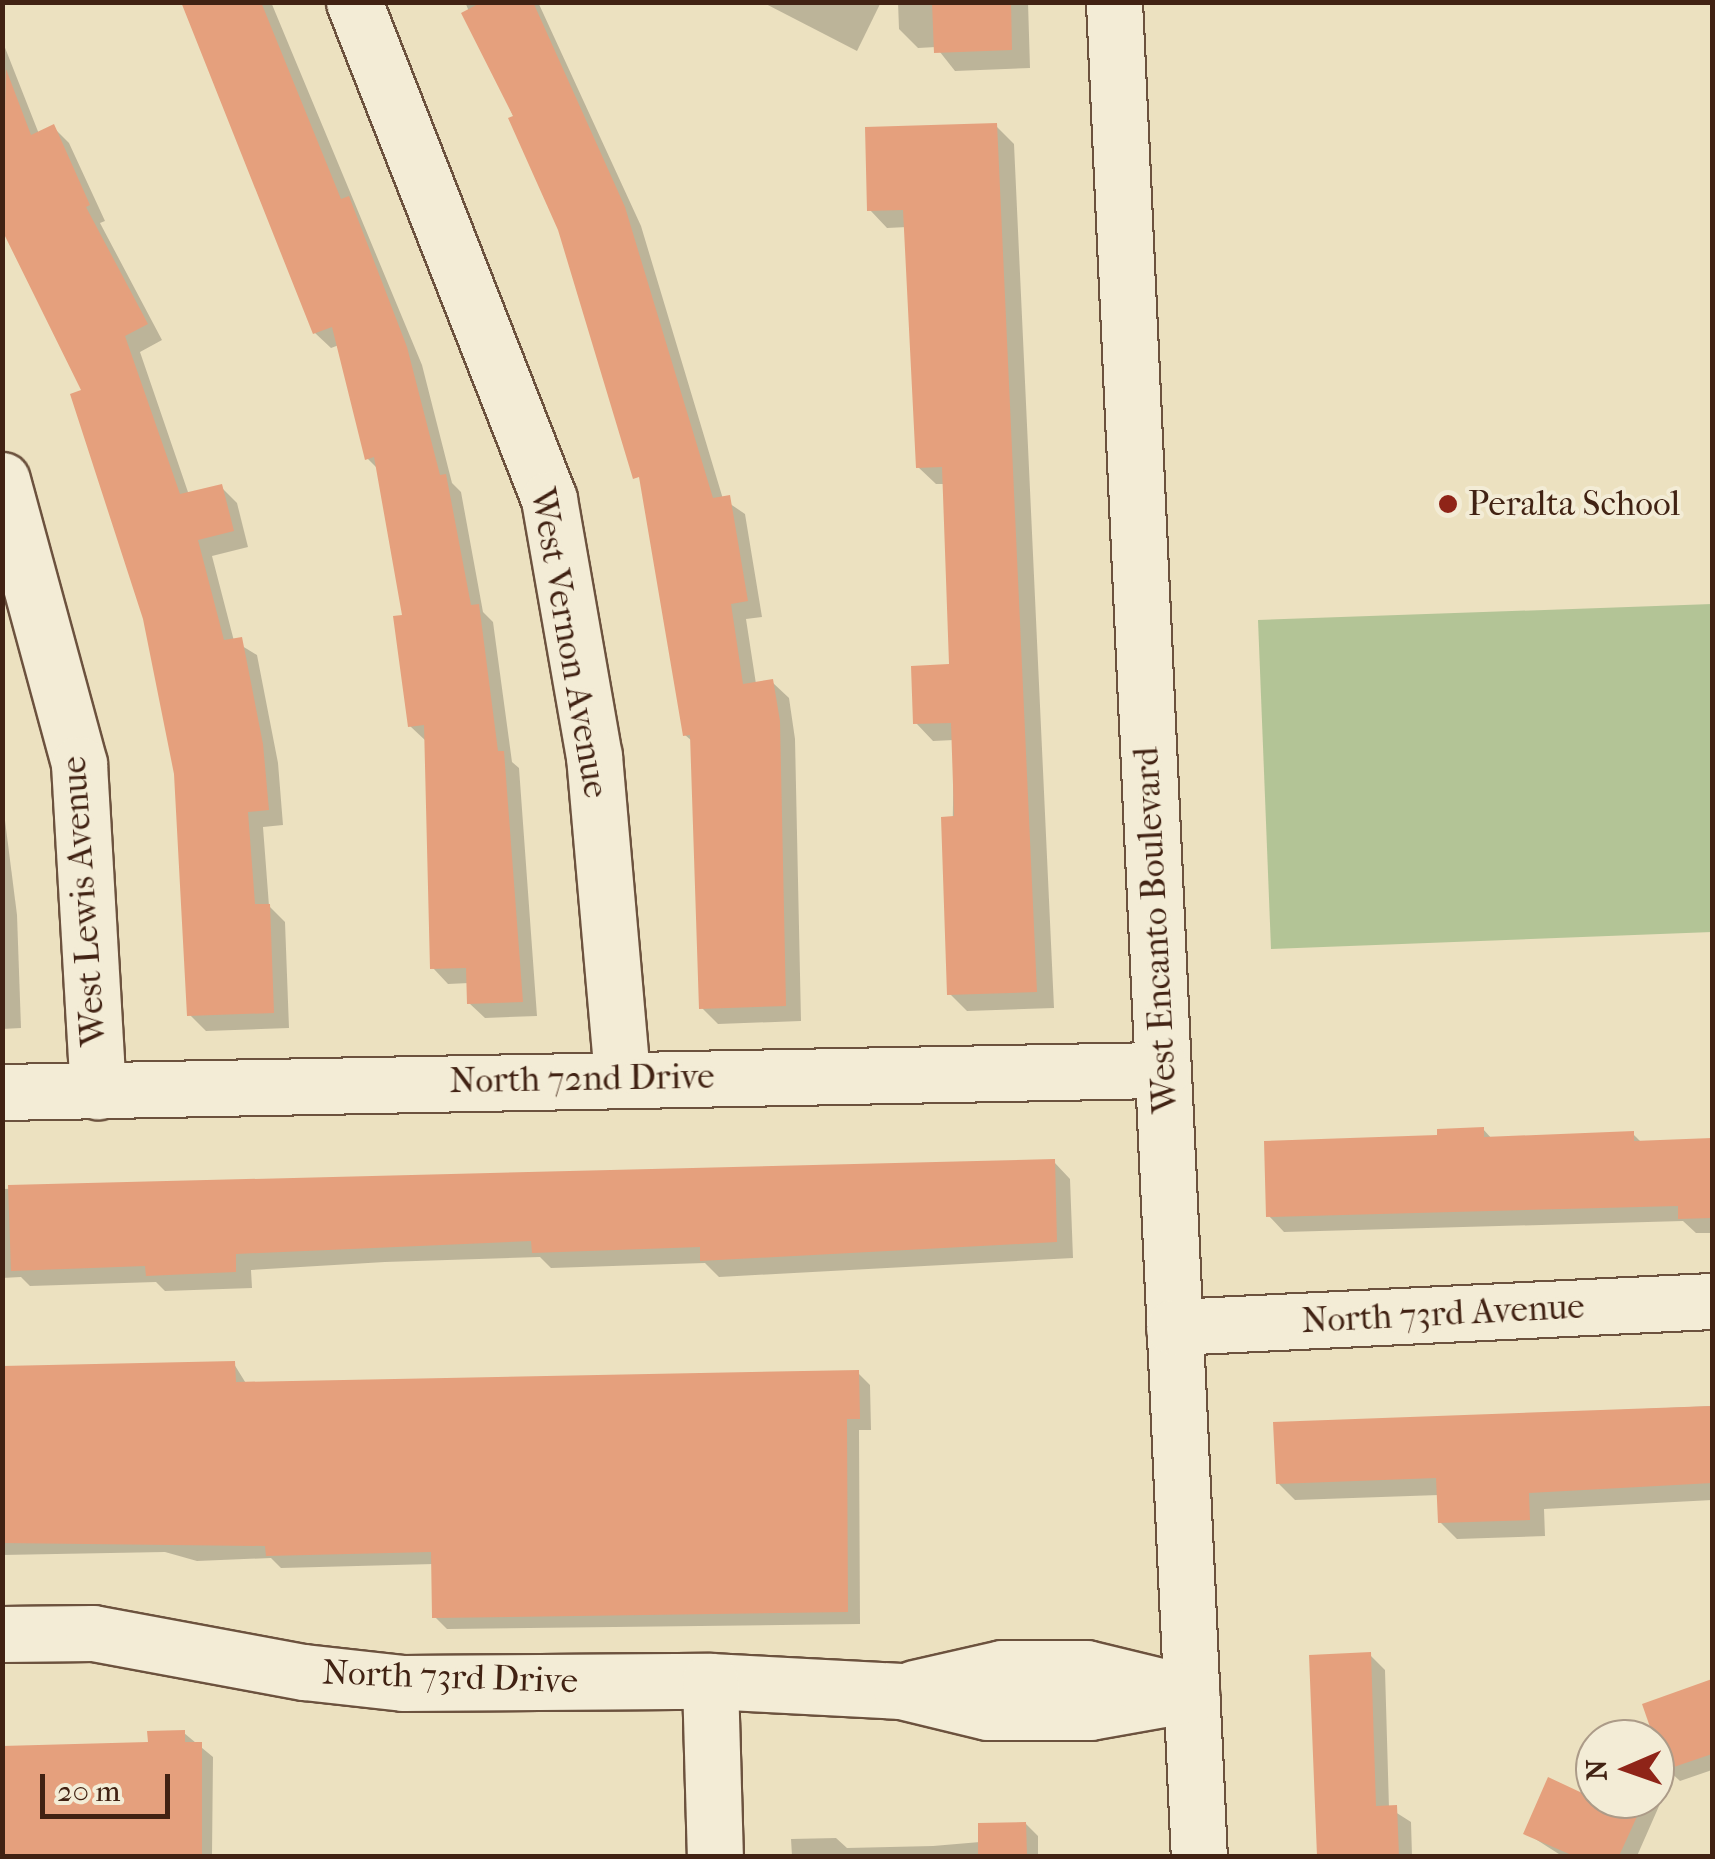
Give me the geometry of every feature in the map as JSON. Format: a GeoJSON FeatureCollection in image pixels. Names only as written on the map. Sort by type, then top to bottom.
{"type":"FeatureCollection","features":[{"type":"Feature","properties":{"kind":"street","name":"West Vernon Avenue"},"geometry":{"type":"LineString","coordinates":[[354,2],[550,499],[594,756],[622,1077]]}},
{"type":"Feature","properties":{"kind":"street","name":"West Encanto Boulevard"},"geometry":{"type":"LineString","coordinates":[[1114,2],[1199,1856]]}},
{"type":"Feature","properties":{"kind":"street","name":"West Lewis Avenue"},"geometry":{"type":"LineString","coordinates":[[2,480],[79,764],[98,1092]]}},
{"type":"Feature","properties":{"kind":"street","name":"North 72nd Drive"},"geometry":{"type":"LineString","coordinates":[[2,1092],[622,1077],[1162,1070]]}},
{"type":"Feature","properties":{"kind":"street","name":"North 73rd Avenue"},"geometry":{"type":"LineString","coordinates":[[1174,1327],[1712,1300]]}},
{"type":"Feature","properties":{"kind":"street","name":"North 73rd Drive"},"geometry":{"type":"LineString","coordinates":[[2,1634],[94,1633],[304,1672],[404,1683],[710,1681],[901,1691],[1005,1712],[1090,1712],[1191,1694]]}},
{"type":"Feature","properties":{"kind":"street"},"geometry":{"type":"LineString","coordinates":[[710,1681],[716,1856]]}},
{"type":"Feature","properties":{"kind":"green space"},"geometry":{"type":"Polygon","coordinates":[[[1712,604],[1712,932],[1271,949],[1258,620],[1712,604]]]}},
{"type":"Feature","properties":{"kind":"building"},"geometry":{"type":"Polygon","coordinates":[[[181,2],[261,2],[341,199],[349,196],[407,347],[440,475],[446,474],[471,605],[479,604],[498,751],[504,751],[523,1002],[467,1004],[466,968],[430,969],[424,725],[408,727],[393,616],[402,615],[374,457],[365,460],[332,327],[313,334],[181,2]]]}},
{"type":"Feature","properties":{"kind":"building"},"geometry":{"type":"Polygon","coordinates":[[[482,2],[533,2],[625,207],[713,498],[730,495],[748,601],[731,604],[743,684],[773,679],[780,721],[786,1006],[699,1009],[690,735],[683,736],[639,477],[633,479],[558,230],[508,118],[513,116],[461,13],[482,2]]]}},
{"type":"Feature","properties":{"kind":"building"},"geometry":{"type":"Polygon","coordinates":[[[932,2],[1011,2],[1012,50],[934,53],[932,2]]]}},
{"type":"Feature","properties":{"kind":"building"},"geometry":{"type":"Polygon","coordinates":[[[6,69],[31,135],[54,124],[90,205],[86,207],[148,324],[125,336],[180,494],[222,484],[234,531],[198,540],[224,640],[242,637],[263,744],[269,810],[248,812],[255,904],[270,904],[274,1013],[187,1016],[174,774],[143,619],[70,394],[81,390],[2,230],[6,69]]]}},
{"type":"Feature","properties":{"kind":"building"},"geometry":{"type":"Polygon","coordinates":[[[997,123],[1037,992],[947,995],[941,817],[954,816],[951,723],[913,724],[911,666],[949,664],[942,467],[916,468],[903,210],[867,211],[865,127],[997,123]]]}},
{"type":"Feature","properties":{"kind":"building"},"geometry":{"type":"Polygon","coordinates":[[[1484,1127],[1484,1137],[1634,1131],[1634,1141],[1712,1138],[1712,1218],[1678,1219],[1678,1206],[1266,1217],[1264,1141],[1437,1135],[1437,1129],[1484,1127]]]}},
{"type":"Feature","properties":{"kind":"building"},"geometry":{"type":"Polygon","coordinates":[[[1055,1159],[1057,1242],[700,1261],[700,1247],[532,1253],[531,1241],[236,1254],[236,1272],[146,1276],[145,1266],[11,1271],[8,1185],[1055,1159]]]}},
{"type":"Feature","properties":{"kind":"building"},"geometry":{"type":"Polygon","coordinates":[[[235,1361],[236,1382],[859,1370],[860,1419],[847,1419],[848,1612],[432,1618],[431,1552],[266,1556],[265,1546],[2,1543],[2,1366],[235,1361]]]}},
{"type":"Feature","properties":{"kind":"building"},"geometry":{"type":"Polygon","coordinates":[[[1712,1406],[1712,1483],[1529,1493],[1530,1520],[1438,1523],[1436,1478],[1276,1484],[1273,1422],[1712,1406]]]}},
{"type":"Feature","properties":{"kind":"building"},"geometry":{"type":"Polygon","coordinates":[[[1371,1652],[1376,1806],[1397,1805],[1399,1856],[1317,1856],[1309,1655],[1371,1652]]]}},
{"type":"Feature","properties":{"kind":"building"},"geometry":{"type":"Polygon","coordinates":[[[1712,1679],[1712,1754],[1675,1767],[1675,1719],[1647,1719],[1642,1704],[1712,1679]]]}},
{"type":"Feature","properties":{"kind":"building"},"geometry":{"type":"Polygon","coordinates":[[[185,1730],[185,1742],[202,1742],[202,1856],[2,1856],[2,1746],[148,1742],[147,1731],[185,1730]]]}},
{"type":"Feature","properties":{"kind":"building"},"geometry":{"type":"Polygon","coordinates":[[[1548,1777],[1575,1790],[1575,1819],[1636,1819],[1619,1856],[1574,1856],[1523,1834],[1548,1777]]]}},
{"type":"Feature","properties":{"kind":"building"},"geometry":{"type":"Polygon","coordinates":[[[1026,1822],[1027,1856],[978,1856],[978,1823],[1026,1822]]]}},
{"type":"Feature","properties":{"kind":"place","name":"Peralta School"},"geometry":{"type":"Point","coordinates":[1448,504]}}]}
